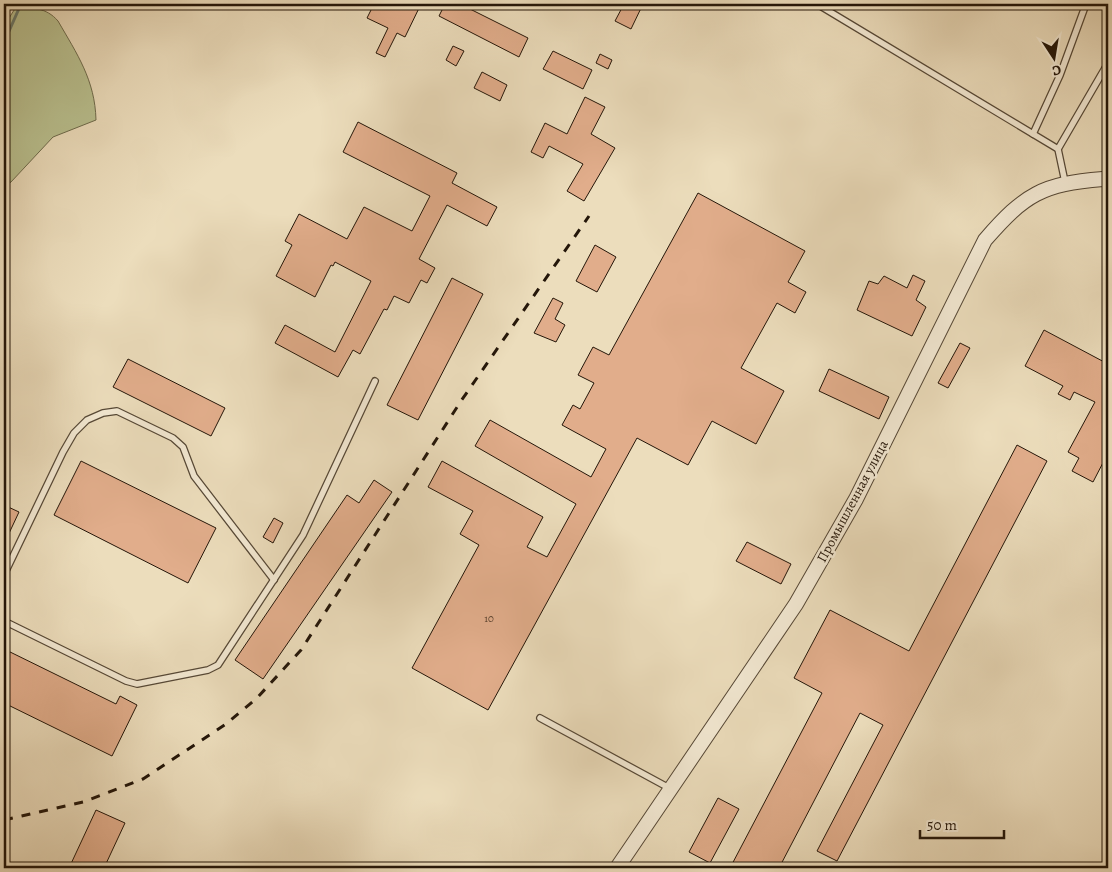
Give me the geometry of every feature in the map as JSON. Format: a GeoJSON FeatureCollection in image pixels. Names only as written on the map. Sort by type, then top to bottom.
{"type":"FeatureCollection","features":[{"type":"Feature","properties":{"kind":"street","name":"Промышленная улица"},"geometry":{"type":"LineString","coordinates":[[617,868],[796,604],[856,498],[985,240],[1005,216],[1031,195],[1065,182],[1108,180]]}},
{"type":"Feature","properties":{"kind":"lane"},"geometry":{"type":"LineString","coordinates":[[817,4],[1058,149]]}},
{"type":"Feature","properties":{"kind":"lane"},"geometry":{"type":"LineString","coordinates":[[1033,134],[1060,75],[1086,4]]}},
{"type":"Feature","properties":{"kind":"lane"},"geometry":{"type":"LineString","coordinates":[[1065,182],[1058,149],[1108,62]]}},
{"type":"Feature","properties":{"kind":"lane"},"geometry":{"type":"LineString","coordinates":[[4,620],[126,681],[137,684],[208,670],[218,665],[303,535],[375,381]]}},
{"type":"Feature","properties":{"kind":"lane"},"geometry":{"type":"LineString","coordinates":[[4,575],[74,433],[87,420],[103,413],[117,411],[173,438],[182,447],[194,476],[274,580]]}},
{"type":"Feature","properties":{"kind":"lane"},"geometry":{"type":"LineString","coordinates":[[540,718],[670,789]]}},
{"type":"Feature","properties":{"kind":"green space"},"geometry":{"type":"Polygon","coordinates":[[[16,7],[44,11],[58,21],[89,80],[96,120],[53,137],[4,187],[4,26],[16,7]]]}},
{"type":"Feature","properties":{"kind":"building"},"geometry":{"type":"Polygon","coordinates":[[[374,4],[421,4],[405,37],[397,33],[385,57],[376,53],[388,28],[367,18],[374,4]]]}},
{"type":"Feature","properties":{"kind":"building"},"geometry":{"type":"Polygon","coordinates":[[[445,4],[460,4],[528,38],[519,57],[439,16],[445,4]]]}},
{"type":"Feature","properties":{"kind":"building"},"geometry":{"type":"Polygon","coordinates":[[[624,4],[643,4],[631,29],[615,21],[624,4]]]}},
{"type":"Feature","properties":{"kind":"building"},"geometry":{"type":"Polygon","coordinates":[[[453,46],[464,51],[456,66],[446,60],[453,46]]]}},
{"type":"Feature","properties":{"kind":"building"},"geometry":{"type":"Polygon","coordinates":[[[553,51],[592,70],[583,89],[543,69],[553,51]]]}},
{"type":"Feature","properties":{"kind":"building"},"geometry":{"type":"Polygon","coordinates":[[[600,54],[612,60],[608,69],[596,63],[600,54]]]}},
{"type":"Feature","properties":{"kind":"building"},"geometry":{"type":"Polygon","coordinates":[[[482,72],[507,85],[500,101],[474,88],[482,72]]]}},
{"type":"Feature","properties":{"kind":"building"},"geometry":{"type":"Polygon","coordinates":[[[585,97],[605,107],[591,134],[615,148],[584,201],[567,191],[583,164],[549,146],[543,158],[531,152],[545,123],[567,134],[585,97]]]}},
{"type":"Feature","properties":{"kind":"building"},"geometry":{"type":"Polygon","coordinates":[[[358,122],[457,173],[452,183],[497,207],[487,226],[447,205],[419,259],[435,268],[427,283],[421,280],[409,303],[394,296],[387,310],[384,309],[360,354],[353,350],[338,377],[275,343],[285,325],[335,352],[371,281],[335,262],[333,266],[331,265],[315,297],[276,276],[292,245],[285,241],[299,214],[347,239],[364,207],[412,231],[430,196],[343,152],[358,122]]]}},
{"type":"Feature","properties":{"kind":"building"},"geometry":{"type":"Polygon","coordinates":[[[698,193],[805,251],[788,282],[806,292],[795,313],[777,303],[741,368],[784,391],[756,444],[712,421],[688,465],[637,438],[488,710],[412,668],[479,545],[460,534],[473,511],[428,487],[442,461],[543,517],[527,547],[547,557],[576,504],[475,446],[490,420],[591,477],[606,449],[562,425],[573,405],[580,409],[594,383],[578,375],[593,347],[609,355],[698,193]]]}},
{"type":"Feature","properties":{"kind":"building"},"geometry":{"type":"Polygon","coordinates":[[[595,245],[616,257],[597,292],[576,281],[595,245]]]}},
{"type":"Feature","properties":{"kind":"building"},"geometry":{"type":"Polygon","coordinates":[[[913,275],[925,281],[916,300],[926,307],[912,336],[857,310],[869,281],[878,284],[884,276],[907,288],[913,275]]]}},
{"type":"Feature","properties":{"kind":"building"},"geometry":{"type":"Polygon","coordinates":[[[452,278],[483,294],[418,420],[387,405],[452,278]]]}},
{"type":"Feature","properties":{"kind":"building"},"geometry":{"type":"Polygon","coordinates":[[[553,298],[563,303],[555,319],[565,325],[556,342],[534,333],[553,298]]]}},
{"type":"Feature","properties":{"kind":"building"},"geometry":{"type":"Polygon","coordinates":[[[1044,330],[1108,364],[1108,453],[1093,482],[1072,471],[1079,458],[1068,452],[1095,402],[1074,392],[1070,400],[1058,394],[1063,386],[1025,366],[1044,330]]]}},
{"type":"Feature","properties":{"kind":"building"},"geometry":{"type":"Polygon","coordinates":[[[960,343],[970,348],[948,388],[938,383],[960,343]]]}},
{"type":"Feature","properties":{"kind":"building"},"geometry":{"type":"Polygon","coordinates":[[[128,359],[225,408],[211,436],[113,387],[128,359]]]}},
{"type":"Feature","properties":{"kind":"building"},"geometry":{"type":"Polygon","coordinates":[[[829,369],[889,397],[879,419],[819,391],[829,369]]]}},
{"type":"Feature","properties":{"kind":"building"},"geometry":{"type":"Polygon","coordinates":[[[1017,445],[1047,461],[837,861],[817,851],[883,725],[860,713],[779,868],[730,868],[822,693],[794,678],[830,610],[909,651],[1017,445]]]}},
{"type":"Feature","properties":{"kind":"building"},"geometry":{"type":"Polygon","coordinates":[[[81,461],[216,528],[188,583],[54,515],[81,461]]]}},
{"type":"Feature","properties":{"kind":"building"},"geometry":{"type":"Polygon","coordinates":[[[374,480],[392,492],[263,679],[235,660],[347,495],[359,503],[374,480]]]}},
{"type":"Feature","properties":{"kind":"building"},"geometry":{"type":"Polygon","coordinates":[[[4,505],[19,512],[4,544],[4,505]]]}},
{"type":"Feature","properties":{"kind":"building"},"geometry":{"type":"Polygon","coordinates":[[[274,518],[283,523],[273,543],[263,537],[274,518]]]}},
{"type":"Feature","properties":{"kind":"building"},"geometry":{"type":"Polygon","coordinates":[[[747,542],[791,564],[781,584],[736,561],[747,542]]]}},
{"type":"Feature","properties":{"kind":"building"},"geometry":{"type":"Polygon","coordinates":[[[4,649],[116,704],[120,696],[137,705],[112,756],[4,703],[4,649]]]}},
{"type":"Feature","properties":{"kind":"building"},"geometry":{"type":"Polygon","coordinates":[[[718,798],[739,809],[710,863],[689,852],[718,798]]]}},
{"type":"Feature","properties":{"kind":"building"},"geometry":{"type":"Polygon","coordinates":[[[96,810],[125,823],[104,868],[69,868],[96,810]]]}},
{"type":"Feature","properties":{"kind":"waterway"},"geometry":{"type":"LineString","coordinates":[[6,38],[21,4]]}},
{"type":"Feature","properties":{"kind":"railway"},"geometry":{"type":"LineString","coordinates":[[4,820],[83,802],[143,779],[226,724],[257,698],[301,650],[461,401],[589,216]]}}]}
